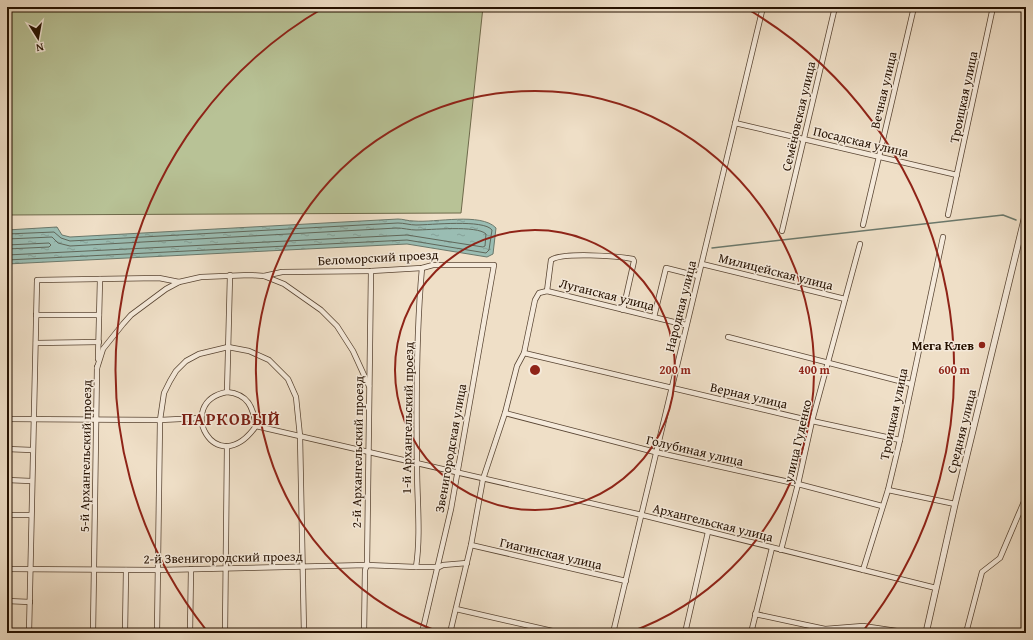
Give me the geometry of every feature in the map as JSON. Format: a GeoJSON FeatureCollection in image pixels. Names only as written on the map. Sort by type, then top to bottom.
{"type":"FeatureCollection","features":[{"type":"Feature","properties":{"kind":"street","name":"Народная улица"},"geometry":{"type":"LineString","coordinates":[[613,633],[642,515],[655,452],[702,264],[763,7]]}},
{"type":"Feature","properties":{"kind":"street","name":"Семёновская улица"},"geometry":{"type":"LineString","coordinates":[[782,231],[835,7]]}},
{"type":"Feature","properties":{"kind":"street","name":"Вечная улица"},"geometry":{"type":"LineString","coordinates":[[863,225],[914,7]]}},
{"type":"Feature","properties":{"kind":"street","name":"Троицкая улица"},"geometry":{"type":"LineString","coordinates":[[948,215],[993,7]]}},
{"type":"Feature","properties":{"kind":"street","name":"Посадская улица"},"geometry":{"type":"LineString","coordinates":[[736,123],[957,175]]}},
{"type":"Feature","properties":{"kind":"street","name":"Средняя улица"},"geometry":{"type":"LineString","coordinates":[[926,633],[955,504],[1026,212]]}},
{"type":"Feature","properties":{"kind":"street","name":"Троицкая улица"},"geometry":{"type":"LineString","coordinates":[[863,570],[888,490],[944,237]]}},
{"type":"Feature","properties":{"kind":"street","name":"улица Гуденко"},"geometry":{"type":"LineString","coordinates":[[781,550],[812,421],[860,244]]}},
{"type":"Feature","properties":{"kind":"street"},"geometry":{"type":"LineString","coordinates":[[450,633],[471,545],[484,479],[505,413],[517,366],[524,353],[535,300],[539,293],[547,291],[550,260],[555,256],[570,255],[633,259],[634,261],[623,310]]}},
{"type":"Feature","properties":{"kind":"street","name":"Милицейская улица"},"geometry":{"type":"LineString","coordinates":[[702,264],[845,299]]}},
{"type":"Feature","properties":{"kind":"street","name":"Беломорский проезд"},"geometry":{"type":"LineString","coordinates":[[97,368],[103,349],[123,324],[147,303],[179,282],[202,277],[230,275],[264,276],[282,272],[371,271],[422,268],[433,265],[494,265]]}},
{"type":"Feature","properties":{"kind":"street","name":"Звенигородская улица"},"geometry":{"type":"LineString","coordinates":[[422,633],[439,567],[451,510],[456,472],[494,265]]}},
{"type":"Feature","properties":{"kind":"street"},"geometry":{"type":"LineString","coordinates":[[654,317],[664,270],[668,267],[698,276]]}},
{"type":"Feature","properties":{"kind":"street","name":"1-й Архангельский проезд"},"geometry":{"type":"LineString","coordinates":[[416,568],[418,537],[417,464],[420,297],[422,268]]}},
{"type":"Feature","properties":{"kind":"street","name":"2-й Архангельский проезд"},"geometry":{"type":"LineString","coordinates":[[364,633],[365,570],[367,565],[367,453],[371,271]]}},
{"type":"Feature","properties":{"kind":"street"},"geometry":{"type":"LineString","coordinates":[[227,392],[230,275]]}},
{"type":"Feature","properties":{"kind":"street","name":"Беломорский проезд"},"geometry":{"type":"LineString","coordinates":[[264,276],[284,284],[321,310],[337,326],[353,351],[369,386]]}},
{"type":"Feature","properties":{"kind":"street","name":"Беломорский проезд"},"geometry":{"type":"LineString","coordinates":[[36,315],[37,280],[159,278],[179,282]]}},
{"type":"Feature","properties":{"kind":"street","name":"5-й Архангельский проезд"},"geometry":{"type":"LineString","coordinates":[[93,633],[97,368],[99,342],[98,315],[100,279]]}},
{"type":"Feature","properties":{"kind":"street","name":"Луганская улица"},"geometry":{"type":"LineString","coordinates":[[547,291],[686,325]]}},
{"type":"Feature","properties":{"kind":"street"},"geometry":{"type":"LineString","coordinates":[[29,633],[31,481],[36,315],[98,315]]}},
{"type":"Feature","properties":{"kind":"street"},"geometry":{"type":"LineString","coordinates":[[728,338],[911,384]]}},
{"type":"Feature","properties":{"kind":"street"},"geometry":{"type":"LineString","coordinates":[[36,343],[99,342]]}},
{"type":"Feature","properties":{"kind":"street"},"geometry":{"type":"LineString","coordinates":[[157,633],[160,420],[164,393],[176,371],[186,361],[199,354],[228,347],[239,348],[258,354],[269,360],[288,379],[296,397],[300,436],[304,633]]}},
{"type":"Feature","properties":{"kind":"street","name":"Верная улица"},"geometry":{"type":"LineString","coordinates":[[524,353],[812,421],[900,440]]}},
{"type":"Feature","properties":{"kind":"street"},"geometry":{"type":"LineString","coordinates":[[227,392],[241,395],[246,400],[254,412],[256,426],[241,443],[228,446],[212,441],[202,427],[201,418],[202,412],[209,400],[227,392]]}},
{"type":"Feature","properties":{"kind":"street","name":"Голубиная улица"},"geometry":{"type":"LineString","coordinates":[[505,413],[655,452],[798,484],[882,506]]}},
{"type":"Feature","properties":{"kind":"street"},"geometry":{"type":"LineString","coordinates":[[7,419],[160,420],[201,418]]}},
{"type":"Feature","properties":{"kind":"street"},"geometry":{"type":"LineString","coordinates":[[256,426],[367,453],[456,472]]}},
{"type":"Feature","properties":{"kind":"street"},"geometry":{"type":"LineString","coordinates":[[225,633],[228,446]]}},
{"type":"Feature","properties":{"kind":"street"},"geometry":{"type":"LineString","coordinates":[[7,449],[32,450]]}},
{"type":"Feature","properties":{"kind":"street","name":"Архангельская улица"},"geometry":{"type":"LineString","coordinates":[[456,472],[642,515],[936,588]]}},
{"type":"Feature","properties":{"kind":"street"},"geometry":{"type":"LineString","coordinates":[[7,480],[31,481]]}},
{"type":"Feature","properties":{"kind":"street"},"geometry":{"type":"LineString","coordinates":[[888,490],[955,504]]}},
{"type":"Feature","properties":{"kind":"street"},"geometry":{"type":"LineString","coordinates":[[966,633],[982,572],[1000,558],[1026,497]]}},
{"type":"Feature","properties":{"kind":"street"},"geometry":{"type":"LineString","coordinates":[[7,515],[31,515]]}},
{"type":"Feature","properties":{"kind":"street"},"geometry":{"type":"LineString","coordinates":[[685,633],[708,532]]}},
{"type":"Feature","properties":{"kind":"street","name":"Гиагинская улица"},"geometry":{"type":"LineString","coordinates":[[471,545],[626,581]]}},
{"type":"Feature","properties":{"kind":"street"},"geometry":{"type":"LineString","coordinates":[[751,633],[772,548]]}},
{"type":"Feature","properties":{"kind":"street","name":"2-й Звенигородский проезд"},"geometry":{"type":"LineString","coordinates":[[7,569],[158,570],[367,565],[416,568],[439,567],[443,565],[467,563]]}},
{"type":"Feature","properties":{"kind":"street"},"geometry":{"type":"LineString","coordinates":[[190,633],[191,569]]}},
{"type":"Feature","properties":{"kind":"street"},"geometry":{"type":"LineString","coordinates":[[125,633],[126,570]]}},
{"type":"Feature","properties":{"kind":"street"},"geometry":{"type":"LineString","coordinates":[[7,601],[30,602]]}},
{"type":"Feature","properties":{"kind":"street"},"geometry":{"type":"LineString","coordinates":[[456,609],[561,633]]}},
{"type":"Feature","properties":{"kind":"street"},"geometry":{"type":"LineString","coordinates":[[755,614],[825,629],[863,626],[910,633]]}},
{"type":"Feature","properties":{"kind":"green space"},"geometry":{"type":"Polygon","coordinates":[[[7,7],[483,7],[461,213],[7,215],[7,7]]]}},
{"type":"Feature","properties":{"kind":"water"},"geometry":{"type":"Polygon","coordinates":[[[398,219],[423,221],[469,219],[489,223],[496,228],[493,254],[487,257],[407,244],[7,264],[7,230],[57,227],[62,235],[70,237],[398,219]]]}},
{"type":"Feature","properties":{"kind":"waterway"},"geometry":{"type":"LineString","coordinates":[[712,248],[1003,215],[1016,220]]}},
{"type":"Feature","properties":{"kind":"place","name":"Мега Клев"},"geometry":{"type":"Point","coordinates":[982,345]}},
{"type":"Feature","properties":{"kind":"district","name":"ПАРКОВЫЙ"},"geometry":{"type":"Point","coordinates":[231,419]}}]}
